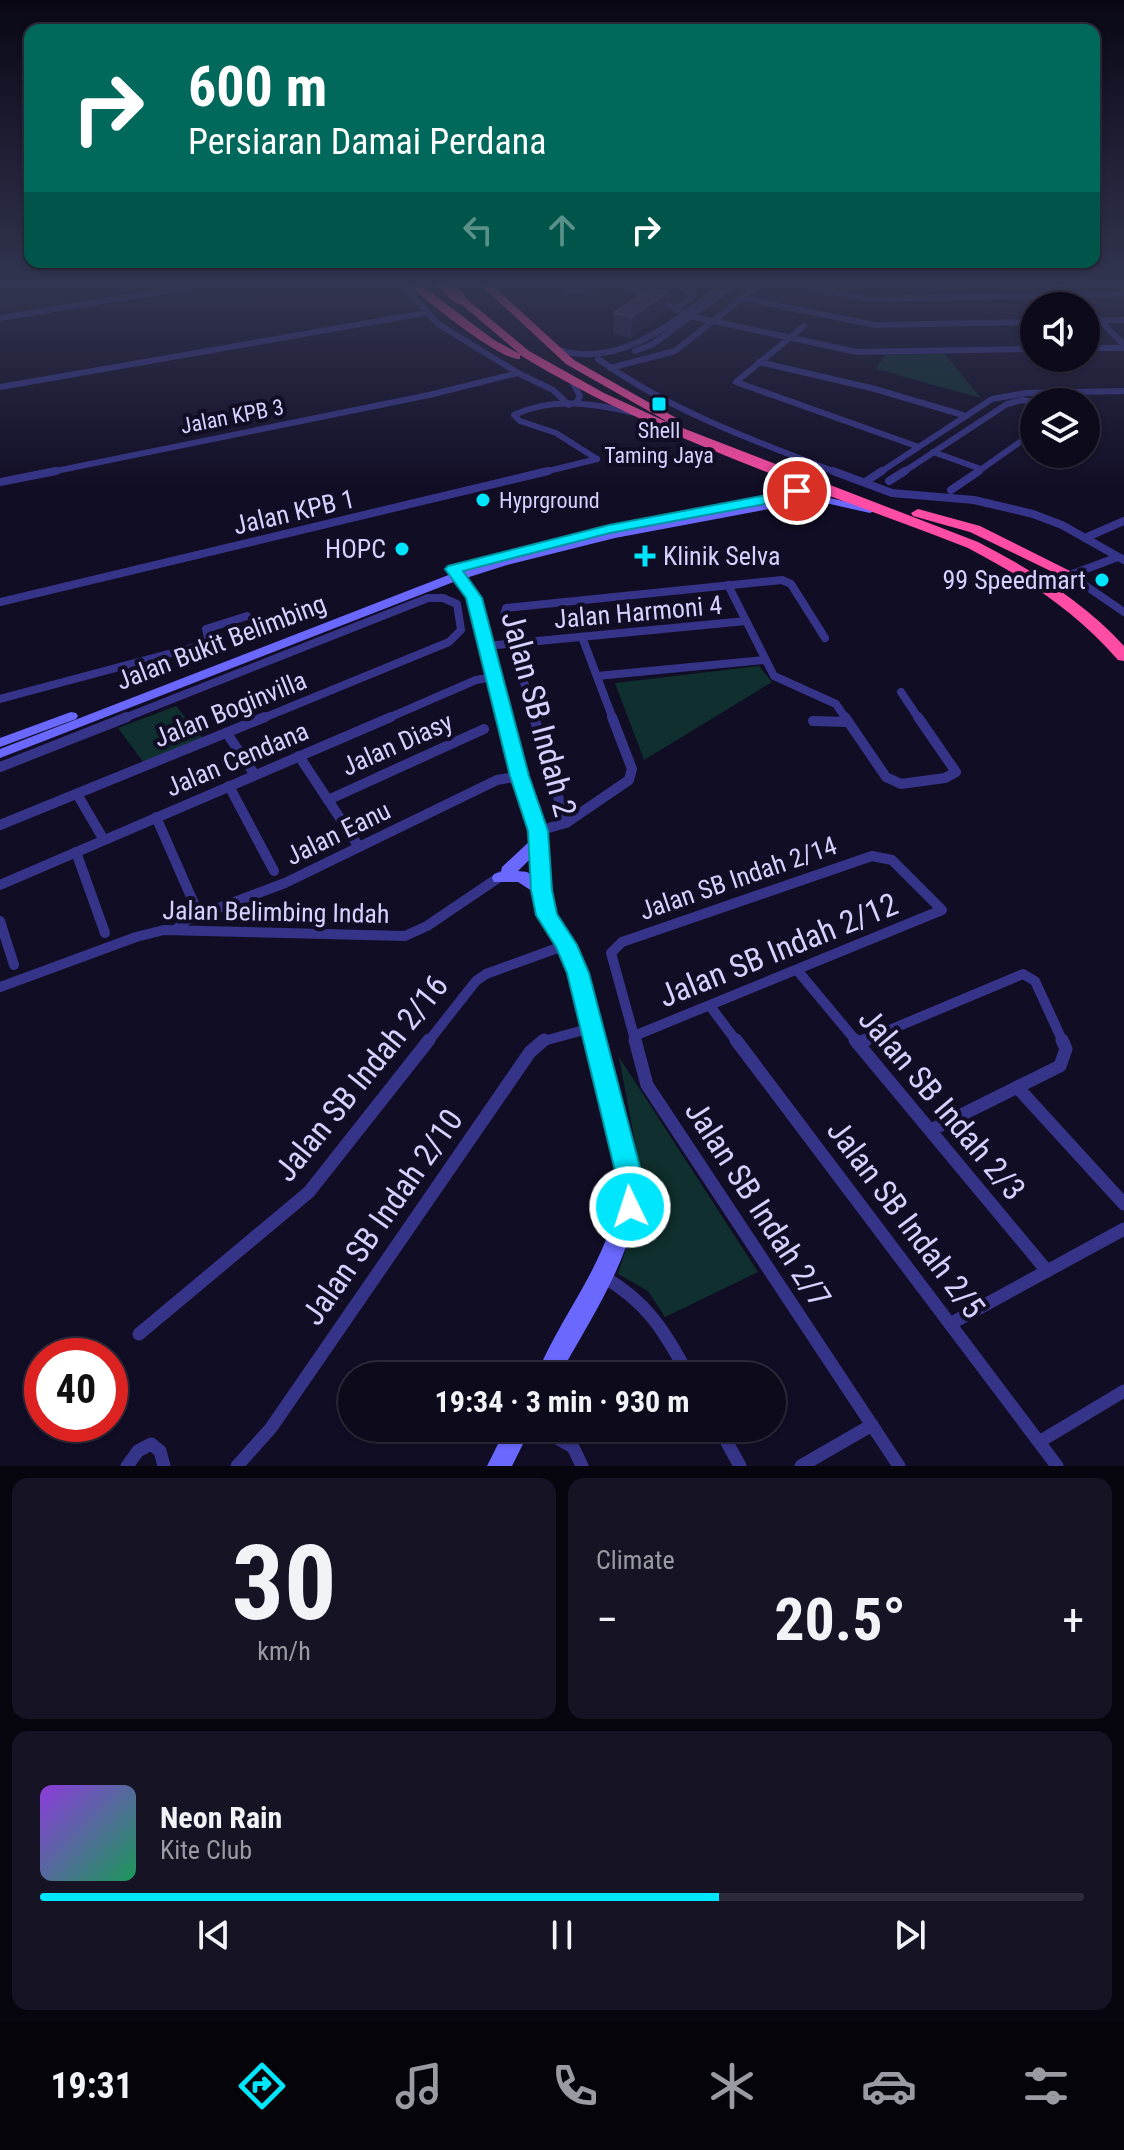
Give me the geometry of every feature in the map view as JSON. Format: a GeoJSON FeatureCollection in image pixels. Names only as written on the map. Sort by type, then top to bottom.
{"type":"FeatureCollection","features":[{"type":"Feature","properties":{"kind":"highway"},"geometry":{"type":"LineString","coordinates":[[508,352],[636,413],[973,545],[1037,579],[1087,616],[1124,656]]}},
{"type":"Feature","properties":{"kind":"highway"},"geometry":{"type":"LineString","coordinates":[[524,352],[568,380]]}},
{"type":"Feature","properties":{"kind":"highway"},"geometry":{"type":"LineString","coordinates":[[539,352],[609,393],[981,539],[1049,574],[1091,605],[1124,635]]}},
{"type":"Feature","properties":{"kind":"highway"},"geometry":{"type":"LineString","coordinates":[[559,352],[589,374],[674,420]]}},
{"type":"Feature","properties":{"kind":"highway"},"geometry":{"type":"LineString","coordinates":[[915,513],[975,529],[1070,575]]}},
{"type":"Feature","properties":{"kind":"main road"},"geometry":{"type":"LineString","coordinates":[[456,572],[609,529],[787,496],[798,487],[784,470]]}},
{"type":"Feature","properties":{"kind":"main road"},"geometry":{"type":"LineString","coordinates":[[456,572],[615,535],[795,501],[843,503],[936,530]]}},
{"type":"Feature","properties":{"kind":"main road"},"geometry":{"type":"LineString","coordinates":[[476,607],[476,577],[503,562]]}},
{"type":"Feature","properties":{"kind":"main road","name":"Jalan Bukit Belimbing"},"geometry":{"type":"LineString","coordinates":[[0,754],[426,589],[456,572]]}},
{"type":"Feature","properties":{"kind":"main road","name":"Jalan Bukit Belimbing"},"geometry":{"type":"LineString","coordinates":[[0,743],[456,572]]}},
{"type":"Feature","properties":{"kind":"main road","name":"Jalan SB Indah 2"},"geometry":{"type":"LineString","coordinates":[[456,572],[476,607],[520,776],[539,835],[542,890],[547,915],[576,967],[632,1194],[630,1207],[600,1275],[554,1362]]}},
{"type":"Feature","properties":{"kind":"main road"},"geometry":{"type":"LineString","coordinates":[[426,589],[454,589],[476,607]]}},
{"type":"Feature","properties":{"kind":"main road"},"geometry":{"type":"LineString","coordinates":[[504,874],[539,835]]}},
{"type":"Feature","properties":{"kind":"main road"},"geometry":{"type":"LineString","coordinates":[[504,874],[521,876],[542,890]]}},
{"type":"Feature","properties":{"kind":"main road"},"geometry":{"type":"LineString","coordinates":[[499,1466],[512,1442]]}},
{"type":"Feature","properties":{"kind":"street"},"geometry":{"type":"LineString","coordinates":[[0,387],[199,352]]}},
{"type":"Feature","properties":{"kind":"street"},"geometry":{"type":"LineString","coordinates":[[483,352],[573,404],[594,402],[636,413]]}},
{"type":"Feature","properties":{"kind":"street"},"geometry":{"type":"LineString","coordinates":[[566,352],[577,357],[600,352]]}},
{"type":"Feature","properties":{"kind":"street"},"geometry":{"type":"LineString","coordinates":[[589,374],[585,367],[587,363],[625,352]]}},
{"type":"Feature","properties":{"kind":"street"},"geometry":{"type":"LineString","coordinates":[[610,368],[670,352]]}},
{"type":"Feature","properties":{"kind":"street"},"geometry":{"type":"LineString","coordinates":[[771,352],[737,379],[739,385],[916,446]]}},
{"type":"Feature","properties":{"kind":"street"},"geometry":{"type":"LineString","coordinates":[[598,359],[640,389],[728,431],[905,496],[1002,505],[1062,525],[1121,558]]}},
{"type":"Feature","properties":{"kind":"street"},"geometry":{"type":"LineString","coordinates":[[759,362],[875,389],[963,415]]}},
{"type":"Feature","properties":{"kind":"street","name":"Jalan KPB 3"},"geometry":{"type":"LineString","coordinates":[[0,482],[418,397],[518,373]]}},
{"type":"Feature","properties":{"kind":"street"},"geometry":{"type":"LineString","coordinates":[[568,380],[580,396],[573,404]]}},
{"type":"Feature","properties":{"kind":"street"},"geometry":{"type":"LineString","coordinates":[[619,391],[640,389]]}},
{"type":"Feature","properties":{"kind":"street"},"geometry":{"type":"LineString","coordinates":[[865,482],[963,415],[992,399],[1013,394],[1124,391]]}},
{"type":"Feature","properties":{"kind":"street"},"geometry":{"type":"LineString","coordinates":[[889,481],[1012,401],[1020,401]]}},
{"type":"Feature","properties":{"kind":"street","name":"Jalan KPB 1"},"geometry":{"type":"LineString","coordinates":[[0,602],[597,459],[556,433],[520,421],[514,415],[528,408],[573,404]]}},
{"type":"Feature","properties":{"kind":"street"},"geometry":{"type":"LineString","coordinates":[[939,431],[956,437]]}},
{"type":"Feature","properties":{"kind":"street"},"geometry":{"type":"LineString","coordinates":[[951,490],[1020,442]]}},
{"type":"Feature","properties":{"kind":"street"},"geometry":{"type":"LineString","coordinates":[[933,452],[981,469]]}},
{"type":"Feature","properties":{"kind":"street"},"geometry":{"type":"LineString","coordinates":[[1085,538],[1124,521]]}},
{"type":"Feature","properties":{"kind":"street"},"geometry":{"type":"LineString","coordinates":[[1070,575],[1121,558]]}},
{"type":"Feature","properties":{"kind":"street"},"geometry":{"type":"LineString","coordinates":[[1070,575],[1124,612]]}},
{"type":"Feature","properties":{"kind":"street"},"geometry":{"type":"LineString","coordinates":[[566,823],[512,644],[504,615],[506,608],[787,581],[825,638]]}},
{"type":"Feature","properties":{"kind":"street"},"geometry":{"type":"LineString","coordinates":[[728,585],[774,676],[836,704],[886,777],[901,784],[945,778],[956,772],[901,692]]}},
{"type":"Feature","properties":{"kind":"street"},"geometry":{"type":"LineString","coordinates":[[0,767],[428,598],[443,598],[457,604],[461,618],[476,607]]}},
{"type":"Feature","properties":{"kind":"street"},"geometry":{"type":"LineString","coordinates":[[0,699],[198,646],[208,638],[206,629],[247,616]]}},
{"type":"Feature","properties":{"kind":"street","name":"Jalan Boginvilla"},"geometry":{"type":"LineString","coordinates":[[0,825],[228,735],[449,642],[458,636],[461,618]]}},
{"type":"Feature","properties":{"kind":"street","name":"Jalan Harmoni 4"},"geometry":{"type":"LineString","coordinates":[[486,646],[746,621]]}},
{"type":"Feature","properties":{"kind":"street"},"geometry":{"type":"LineString","coordinates":[[539,835],[566,823],[629,780],[632,769],[582,637]]}},
{"type":"Feature","properties":{"kind":"street"},"geometry":{"type":"LineString","coordinates":[[597,676],[765,660]]}},
{"type":"Feature","properties":{"kind":"street","name":"Jalan Cendana"},"geometry":{"type":"LineString","coordinates":[[0,885],[476,680],[493,677]]}},
{"type":"Feature","properties":{"kind":"street"},"geometry":{"type":"LineString","coordinates":[[813,721],[848,722]]}},
{"type":"Feature","properties":{"kind":"street","name":"Jalan Diasy"},"geometry":{"type":"LineString","coordinates":[[328,800],[484,729]]}},
{"type":"Feature","properties":{"kind":"street"},"geometry":{"type":"LineString","coordinates":[[228,735],[255,775]]}},
{"type":"Feature","properties":{"kind":"street"},"geometry":{"type":"LineString","coordinates":[[299,756],[359,847]]}},
{"type":"Feature","properties":{"kind":"street","name":"Jalan Eanu"},"geometry":{"type":"LineString","coordinates":[[175,930],[199,915],[285,883],[497,780],[520,776]]}},
{"type":"Feature","properties":{"kind":"street"},"geometry":{"type":"LineString","coordinates":[[229,786],[274,871]]}},
{"type":"Feature","properties":{"kind":"street"},"geometry":{"type":"LineString","coordinates":[[77,794],[104,840]]}},
{"type":"Feature","properties":{"kind":"street"},"geometry":{"type":"LineString","coordinates":[[156,817],[199,915]]}},
{"type":"Feature","properties":{"kind":"street"},"geometry":{"type":"LineString","coordinates":[[76,852],[105,933]]}},
{"type":"Feature","properties":{"kind":"street","name":"Jalan SB Indah 2/12"},"geometry":{"type":"LineString","coordinates":[[632,1037],[942,910],[906,873],[884,857]]}},
{"type":"Feature","properties":{"kind":"street","name":"Jalan SB Indah 2/14"},"geometry":{"type":"LineString","coordinates":[[611,953],[622,942],[862,858],[884,857]]}},
{"type":"Feature","properties":{"kind":"street","name":"Jalan Belimbing Indah"},"geometry":{"type":"LineString","coordinates":[[0,987],[136,937],[175,930],[405,936],[427,926],[504,874],[541,859]]}},
{"type":"Feature","properties":{"kind":"street"},"geometry":{"type":"LineString","coordinates":[[0,921],[14,965]]}},
{"type":"Feature","properties":{"kind":"street","name":"Jalan SB Indah 2/16"},"geometry":{"type":"LineString","coordinates":[[139,1334],[309,1192],[476,981],[486,974],[566,945]]}},
{"type":"Feature","properties":{"kind":"street","name":"Jalan SB Indah 2/7"},"geometry":{"type":"LineString","coordinates":[[611,953],[647,1085],[899,1466]]}},
{"type":"Feature","properties":{"kind":"street","name":"Jalan SB Indah 2/3"},"geometry":{"type":"LineString","coordinates":[[797,970],[1047,1271]]}},
{"type":"Feature","properties":{"kind":"street"},"geometry":{"type":"LineString","coordinates":[[859,1043],[1010,977],[1029,976],[1066,1049],[1060,1066],[931,1130]]}},
{"type":"Feature","properties":{"kind":"street","name":"Jalan SB Indah 2/5"},"geometry":{"type":"LineString","coordinates":[[710,1006],[1057,1466]]}},
{"type":"Feature","properties":{"kind":"street","name":"Jalan SB Indah 2/10"},"geometry":{"type":"LineString","coordinates":[[237,1466],[271,1428],[530,1052],[541,1041],[591,1028]]}},
{"type":"Feature","properties":{"kind":"street"},"geometry":{"type":"LineString","coordinates":[[1017,1087],[1124,1204]]}},
{"type":"Feature","properties":{"kind":"street"},"geometry":{"type":"LineString","coordinates":[[950,1324],[1124,1229]]}},
{"type":"Feature","properties":{"kind":"street"},"geometry":{"type":"LineString","coordinates":[[600,1275],[640,1298],[651,1310],[681,1362]]}},
{"type":"Feature","properties":{"kind":"street"},"geometry":{"type":"LineString","coordinates":[[1039,1442],[1124,1391]]}},
{"type":"Feature","properties":{"kind":"street"},"geometry":{"type":"LineString","coordinates":[[801,1466],[872,1425]]}},
{"type":"Feature","properties":{"kind":"street"},"geometry":{"type":"LineString","coordinates":[[564,1442],[573,1447],[582,1466]]}},
{"type":"Feature","properties":{"kind":"street"},"geometry":{"type":"LineString","coordinates":[[727,1442],[740,1466]]}},
{"type":"Feature","properties":{"kind":"street"},"geometry":{"type":"LineString","coordinates":[[127,1466],[138,1451],[151,1444],[160,1451],[164,1466]]}},
{"type":"Feature","properties":{"kind":"green space"},"geometry":{"type":"Polygon","coordinates":[[[945,354],[981,398],[876,369],[885,355],[945,354]]]}},
{"type":"Feature","properties":{"kind":"green space"},"geometry":{"type":"Polygon","coordinates":[[[759,666],[772,682],[644,760],[615,683],[759,666]]]}},
{"type":"Feature","properties":{"kind":"green space"},"geometry":{"type":"Polygon","coordinates":[[[176,706],[204,740],[144,763],[118,728],[176,706]]]}},
{"type":"Feature","properties":{"kind":"green space"},"geometry":{"type":"Polygon","coordinates":[[[619,1057],[758,1272],[665,1317],[648,1291],[618,1274],[644,1191],[619,1057]]]}},
{"type":"Feature","properties":{"kind":"place","name":"Shell Taming Jaya"},"geometry":{"type":"Point","coordinates":[659,404]}},
{"type":"Feature","properties":{"kind":"place","name":"Hyprground"},"geometry":{"type":"Point","coordinates":[483,500]}},
{"type":"Feature","properties":{"kind":"place","name":"HOPC"},"geometry":{"type":"Point","coordinates":[402,549]}},
{"type":"Feature","properties":{"kind":"place","name":"Klinik Selva"},"geometry":{"type":"Point","coordinates":[645,556]}},
{"type":"Feature","properties":{"kind":"place","name":"99 Speedmart"},"geometry":{"type":"Point","coordinates":[1102,580]}},
{"type":"Feature","properties":{"kind":"route"},"geometry":{"type":"LineString","coordinates":[[630,1207],[630,1179],[588,1011],[576,967],[547,915],[538,831],[520,776],[474,598],[453,569],[609,529],[787,496],[797,491]]}}]}
